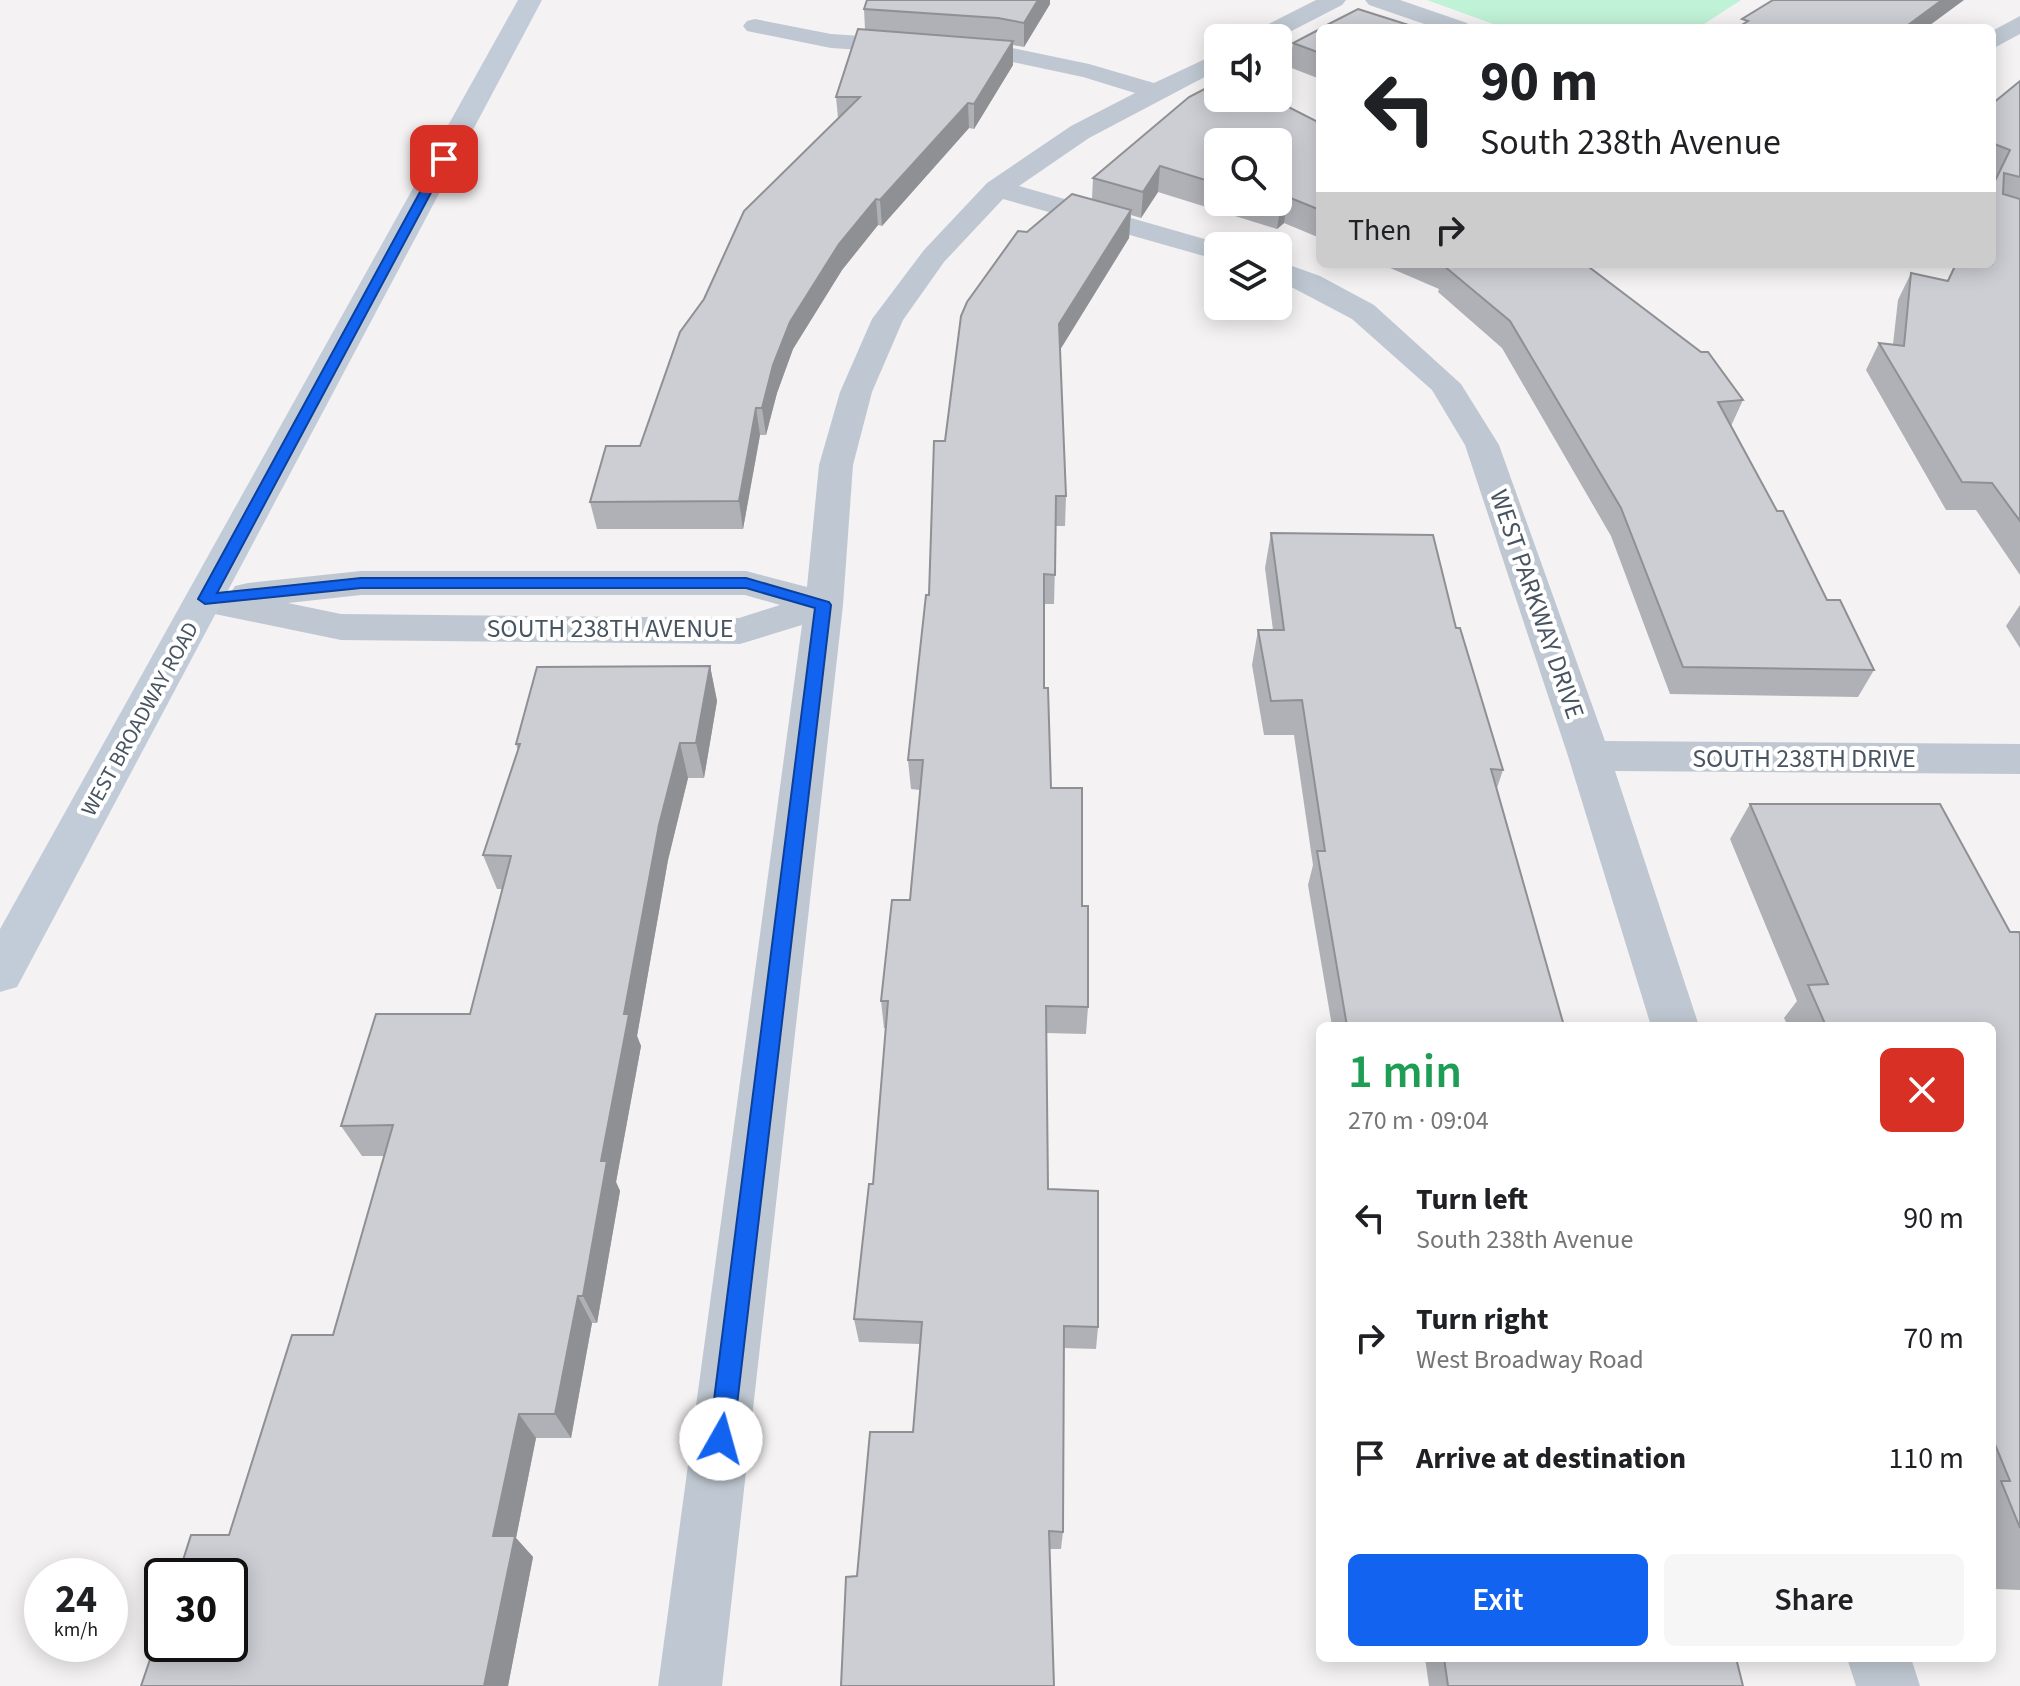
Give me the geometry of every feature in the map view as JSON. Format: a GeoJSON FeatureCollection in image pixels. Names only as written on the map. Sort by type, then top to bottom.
{"type":"FeatureCollection","features":[{"type":"Feature","properties":{"kind":"main road","name":"WEST BROADWAY ROAD"},"geometry":{"type":"LineString","coordinates":[[0,973],[530,0]]}},
{"type":"Feature","properties":{"kind":"street"},"geometry":{"type":"LineString","coordinates":[[1287,24],[1334,0]]}},
{"type":"Feature","properties":{"kind":"street"},"geometry":{"type":"LineString","coordinates":[[1377,0],[1447,24]]}},
{"type":"Feature","properties":{"kind":"street"},"geometry":{"type":"LineString","coordinates":[[1996,39],[2020,23]]}},
{"type":"Feature","properties":{"kind":"street"},"geometry":{"type":"LineString","coordinates":[[755,26],[831,41],[998,52],[1089,71],[1156,92]]}},
{"type":"Feature","properties":{"kind":"street"},"geometry":{"type":"LineString","coordinates":[[690,1686],[824,605],[836,465],[856,392],[888,319],[934,256],[997,189],[1080,132],[1204,67]]}},
{"type":"Feature","properties":{"kind":"street"},"geometry":{"type":"LineString","coordinates":[[997,189],[1204,247]]}},
{"type":"Feature","properties":{"kind":"street","name":"WEST PARKWAY DRIVE"},"geometry":{"type":"LineString","coordinates":[[1292,275],[1363,312],[1445,384],[1482,445],[1589,756],[1674,1022]]}},
{"type":"Feature","properties":{"kind":"street","name":"SOUTH 238TH AVENUE"},"geometry":{"type":"LineString","coordinates":[[205,599],[341,627],[740,631],[824,605]]}},
{"type":"Feature","properties":{"kind":"street","name":"SOUTH 238TH DRIVE"},"geometry":{"type":"LineString","coordinates":[[1589,756],[2020,759]]}},
{"type":"Feature","properties":{"kind":"street"},"geometry":{"type":"LineString","coordinates":[[1880,1662],[1888,1686]]}},
{"type":"Feature","properties":{"kind":"green space"},"geometry":{"type":"Polygon","coordinates":[[[1427,0],[1741,0],[1704,24],[1493,24],[1427,0]]]}},
{"type":"Feature","properties":{"kind":"building"},"geometry":{"type":"Polygon","coordinates":[[[867,0],[1038,0],[1024,23],[998,18],[864,9],[867,0]]]}},
{"type":"Feature","properties":{"kind":"building"},"geometry":{"type":"Polygon","coordinates":[[[1773,0],[1942,0],[1909,24],[1743,24],[1748,21],[1742,19],[1773,0]]]}},
{"type":"Feature","properties":{"kind":"building"},"geometry":{"type":"Polygon","coordinates":[[[1358,9],[1405,24],[1329,24],[1358,9]]]}},
{"type":"Feature","properties":{"kind":"building"},"geometry":{"type":"Polygon","coordinates":[[[858,29],[1013,41],[974,104],[968,103],[880,200],[876,199],[839,244],[790,322],[773,365],[762,408],[756,408],[739,501],[590,502],[606,446],[640,446],[680,332],[704,299],[744,211],[860,97],[836,97],[858,29]]]}},
{"type":"Feature","properties":{"kind":"building"},"geometry":{"type":"Polygon","coordinates":[[[1316,31],[1316,52],[1293,43],[1316,31]]]}},
{"type":"Feature","properties":{"kind":"building"},"geometry":{"type":"Polygon","coordinates":[[[2020,81],[2020,177],[2004,173],[2003,194],[2020,199],[2020,521],[1992,483],[1962,482],[1879,343],[1904,346],[1911,273],[1948,281],[1954,268],[1996,268],[1996,179],[2010,150],[1996,145],[1996,101],[2020,81]]]}},
{"type":"Feature","properties":{"kind":"building"},"geometry":{"type":"Polygon","coordinates":[[[1204,89],[1204,112],[1292,112],[1292,109],[1316,121],[1316,208],[1292,199],[1292,128],[1204,128],[1204,180],[1160,166],[1143,192],[1093,178],[1189,97],[1204,89]]]}},
{"type":"Feature","properties":{"kind":"building"},"geometry":{"type":"Polygon","coordinates":[[[1072,194],[1131,210],[1059,324],[1066,496],[1056,496],[1055,575],[1044,574],[1044,688],[1048,688],[1051,788],[1082,788],[1082,906],[1088,906],[1088,1007],[1046,1006],[1048,1189],[1098,1191],[1098,1327],[1064,1326],[1063,1532],[1049,1531],[1054,1686],[841,1686],[846,1577],[857,1576],[870,1432],[913,1432],[922,1322],[854,1319],[869,1184],[873,1184],[888,1001],[881,1001],[892,900],[910,900],[923,760],[908,760],[926,595],[929,595],[934,441],[945,441],[961,316],[967,302],[1018,231],[1027,232],[1072,194]]]}},
{"type":"Feature","properties":{"kind":"building"},"geometry":{"type":"Polygon","coordinates":[[[1446,268],[1590,268],[1701,352],[1708,352],[1743,400],[1718,402],[1777,511],[1783,511],[1827,600],[1840,600],[1874,670],[1683,667],[1621,508],[1510,321],[1446,268]]]}},
{"type":"Feature","properties":{"kind":"building"},"geometry":{"type":"Polygon","coordinates":[[[1271,533],[1433,535],[1456,628],[1460,628],[1503,770],[1491,769],[1563,1022],[1346,1022],[1317,851],[1325,851],[1302,700],[1271,701],[1258,630],[1284,630],[1271,533]]]}},
{"type":"Feature","properties":{"kind":"building"},"geometry":{"type":"Polygon","coordinates":[[[710,666],[696,743],[680,743],[659,825],[624,1014],[629,1014],[601,1161],[607,1161],[583,1296],[578,1296],[555,1414],[519,1414],[493,1536],[515,1536],[484,1686],[141,1686],[149,1662],[248,1662],[248,1558],[184,1558],[191,1535],[229,1535],[292,1335],[333,1335],[393,1125],[341,1126],[376,1014],[470,1014],[511,856],[483,855],[520,744],[516,744],[537,667],[710,666]]]}},
{"type":"Feature","properties":{"kind":"building"},"geometry":{"type":"Polygon","coordinates":[[[1750,804],[1940,804],[2010,932],[2020,934],[2020,1528],[2001,1481],[2010,1481],[1996,1447],[1996,1022],[1824,1022],[1808,985],[1828,984],[1750,804]]]}},
{"type":"Feature","properties":{"kind":"building"},"geometry":{"type":"Polygon","coordinates":[[[1445,1662],[1737,1662],[1743,1686],[1448,1686],[1445,1662]]]}},
{"type":"Feature","properties":{"kind":"route"},"geometry":{"type":"LineString","coordinates":[[444,159],[205,599],[361,583],[746,583],[824,605],[721,1439]]}}]}
